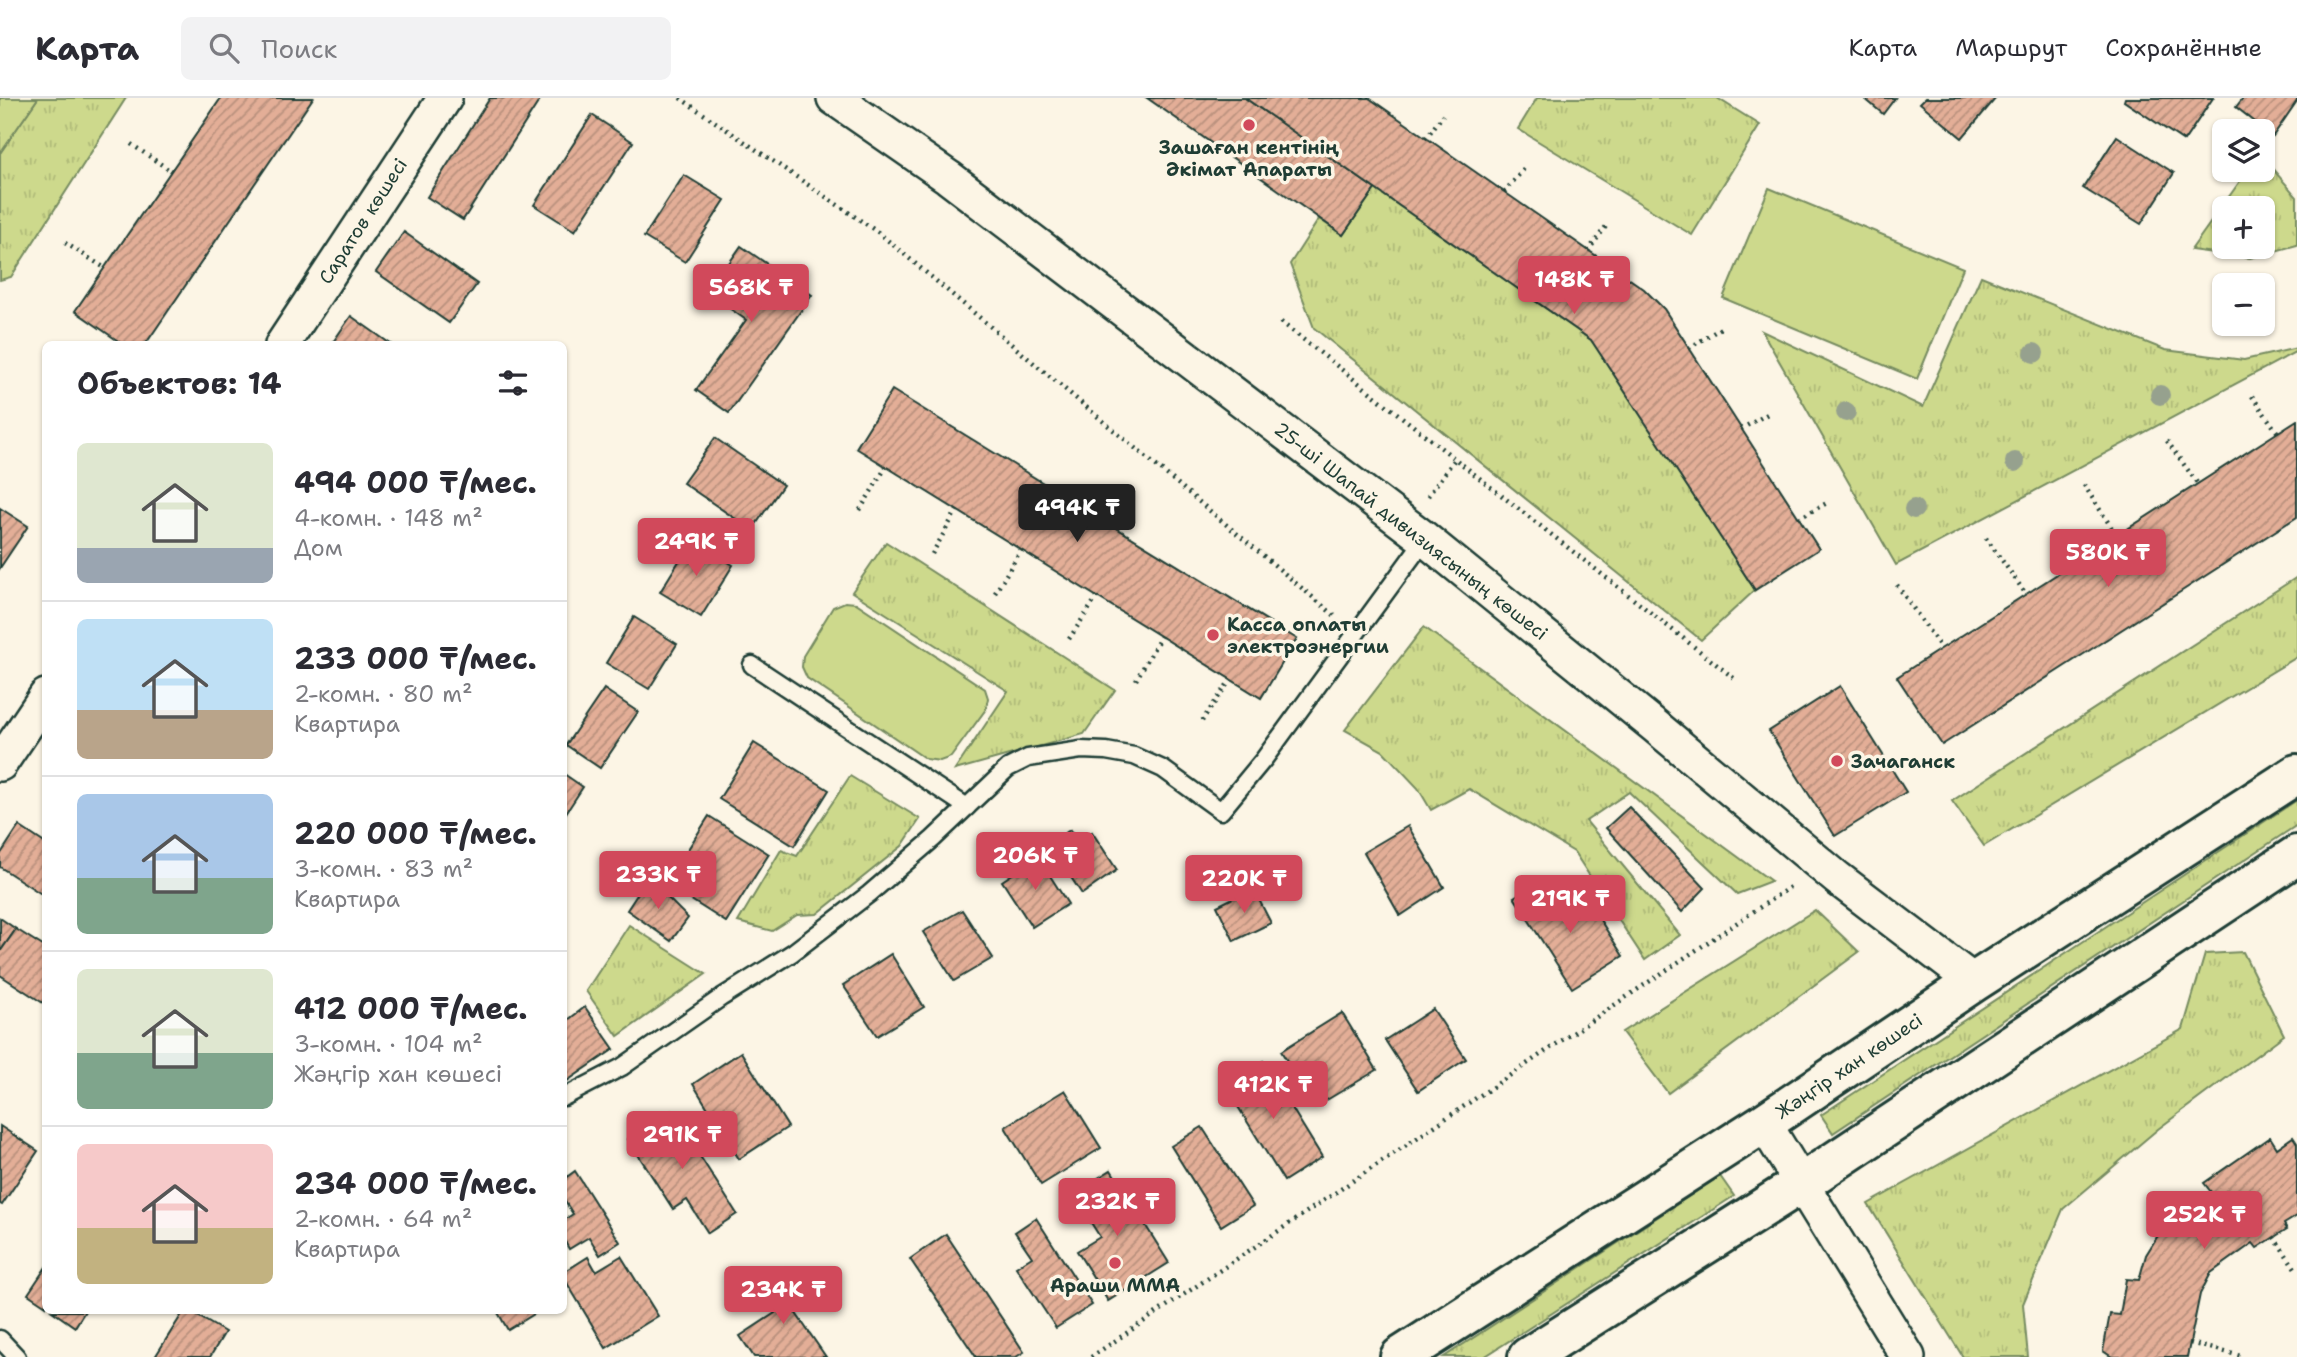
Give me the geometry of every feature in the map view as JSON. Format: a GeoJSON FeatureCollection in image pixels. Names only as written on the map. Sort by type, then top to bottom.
{"type":"FeatureCollection","features":[{"type":"Feature","properties":{"kind":"main road","name":"Жәңгір хан көшесі"},"geometry":{"type":"LineString","coordinates":[[1400,1357],[1764,1123],[1974,982],[2297,774]]}},
{"type":"Feature","properties":{"kind":"main road"},"geometry":{"type":"LineString","coordinates":[[1528,1357],[1802,1183],[2297,855]]}},
{"type":"Feature","properties":{"kind":"street","name":"Саратов көшесі"},"geometry":{"type":"LineString","coordinates":[[285,341],[445,98]]}},
{"type":"Feature","properties":{"kind":"street","name":"25-ші Шапай дивизиясының көшесі"},"geometry":{"type":"LineString","coordinates":[[834,98],[948,177],[1416,532],[1822,866],[1974,982]]}},
{"type":"Feature","properties":{"kind":"street"},"geometry":{"type":"LineString","coordinates":[[0,764],[42,702]]}},
{"type":"Feature","properties":{"kind":"street"},"geometry":{"type":"LineString","coordinates":[[1764,1123],[1908,1357]]}},
{"type":"Feature","properties":{"kind":"lane"},"geometry":{"type":"LineString","coordinates":[[567,1095],[622,1067],[722,997],[792,953],[869,894],[1008,768],[1028,758],[1081,750],[1134,756],[1163,769],[1221,811],[1264,759],[1356,634],[1416,532]]}},
{"type":"Feature","properties":{"kind":"lane"},"geometry":{"type":"LineString","coordinates":[[752,666],[967,807]]}},
{"type":"Feature","properties":{"kind":"lane"},"geometry":{"type":"LineString","coordinates":[[0,1339],[17,1357]]}},
{"type":"Feature","properties":{"kind":"path"},"geometry":{"type":"LineString","coordinates":[[680,98],[879,233],[1356,634]]}},
{"type":"Feature","properties":{"kind":"path"},"geometry":{"type":"LineString","coordinates":[[1426,138],[1443,115]]}},
{"type":"Feature","properties":{"kind":"path"},"geometry":{"type":"LineString","coordinates":[[131,144],[171,171]]}},
{"type":"Feature","properties":{"kind":"path"},"geometry":{"type":"LineString","coordinates":[[1504,192],[1524,169]]}},
{"type":"Feature","properties":{"kind":"path"},"geometry":{"type":"LineString","coordinates":[[1588,251],[1607,225]]}},
{"type":"Feature","properties":{"kind":"path"},"geometry":{"type":"LineString","coordinates":[[65,243],[105,268]]}},
{"type":"Feature","properties":{"kind":"path"},"geometry":{"type":"LineString","coordinates":[[1281,322],[1735,679]]}},
{"type":"Feature","properties":{"kind":"path"},"geometry":{"type":"LineString","coordinates":[[1689,348],[1721,328]]}},
{"type":"Feature","properties":{"kind":"path"},"geometry":{"type":"LineString","coordinates":[[2252,396],[2278,433]]}},
{"type":"Feature","properties":{"kind":"path"},"geometry":{"type":"LineString","coordinates":[[1741,429],[1771,412]]}},
{"type":"Feature","properties":{"kind":"path"},"geometry":{"type":"LineString","coordinates":[[2167,441],[2198,484]]}},
{"type":"Feature","properties":{"kind":"path"},"geometry":{"type":"LineString","coordinates":[[1416,532],[1455,459]]}},
{"type":"Feature","properties":{"kind":"path"},"geometry":{"type":"LineString","coordinates":[[860,510],[886,467]]}},
{"type":"Feature","properties":{"kind":"path"},"geometry":{"type":"LineString","coordinates":[[2084,485],[2117,536]]}},
{"type":"Feature","properties":{"kind":"path"},"geometry":{"type":"LineString","coordinates":[[1799,518],[1827,503]]}},
{"type":"Feature","properties":{"kind":"path"},"geometry":{"type":"LineString","coordinates":[[932,554],[957,510]]}},
{"type":"Feature","properties":{"kind":"path"},"geometry":{"type":"LineString","coordinates":[[1986,538],[2026,594]]}},
{"type":"Feature","properties":{"kind":"path"},"geometry":{"type":"LineString","coordinates":[[995,593],[1021,550]]}},
{"type":"Feature","properties":{"kind":"path"},"geometry":{"type":"LineString","coordinates":[[1897,585],[1941,648]]}},
{"type":"Feature","properties":{"kind":"path"},"geometry":{"type":"LineString","coordinates":[[1069,639],[1097,597]]}},
{"type":"Feature","properties":{"kind":"path"},"geometry":{"type":"LineString","coordinates":[[1136,680],[1161,636]]}},
{"type":"Feature","properties":{"kind":"path"},"geometry":{"type":"LineString","coordinates":[[1202,721],[1231,679]]}},
{"type":"Feature","properties":{"kind":"path"},"geometry":{"type":"LineString","coordinates":[[1091,1357],[1822,866]]}},
{"type":"Feature","properties":{"kind":"path"},"geometry":{"type":"LineString","coordinates":[[2274,1237],[2297,1271]]}},
{"type":"Feature","properties":{"kind":"path"},"geometry":{"type":"LineString","coordinates":[[2190,1343],[2241,1356]]}},
{"type":"Feature","properties":{"kind":"green space"},"geometry":{"type":"Polygon","coordinates":[[[0,98],[38,98],[0,153],[0,98]]]}},
{"type":"Feature","properties":{"kind":"green space"},"geometry":{"type":"Polygon","coordinates":[[[38,98],[126,98],[11,277],[0,280],[0,153],[38,98]]]}},
{"type":"Feature","properties":{"kind":"green space"},"geometry":{"type":"Polygon","coordinates":[[[1537,98],[1717,98],[1760,125],[1692,235],[1518,129],[1537,98]]]}},
{"type":"Feature","properties":{"kind":"green space"},"geometry":{"type":"Polygon","coordinates":[[[2275,172],[2297,197],[2297,245],[2275,251],[2275,196],[2229,196],[2239,182],[2275,182],[2275,172]]]}},
{"type":"Feature","properties":{"kind":"green space"},"geometry":{"type":"Polygon","coordinates":[[[1769,188],[1963,268],[1917,379],[1723,298],[1769,188]]]}},
{"type":"Feature","properties":{"kind":"green space"},"geometry":{"type":"Polygon","coordinates":[[[1375,189],[1591,340],[1600,351],[1755,590],[1701,640],[1314,328],[1290,264],[1319,219],[1343,235],[1375,189]]]}},
{"type":"Feature","properties":{"kind":"green space"},"geometry":{"type":"Polygon","coordinates":[[[2212,221],[2212,253],[2191,250],[2212,221]]]}},
{"type":"Feature","properties":{"kind":"green space"},"geometry":{"type":"Polygon","coordinates":[[[1981,276],[2165,350],[2244,360],[2297,348],[2297,351],[1896,565],[1762,331],[1923,407],[1981,276]]]}},
{"type":"Feature","properties":{"kind":"green space"},"geometry":{"type":"Polygon","coordinates":[[[886,542],[1115,690],[1084,734],[955,770],[1008,691],[852,592],[886,542]]]}},
{"type":"Feature","properties":{"kind":"green space"},"geometry":{"type":"Polygon","coordinates":[[[2297,577],[2297,657],[1984,846],[1952,801],[2297,577]]]}},
{"type":"Feature","properties":{"kind":"green space"},"geometry":{"type":"Polygon","coordinates":[[[845,602],[856,603],[985,689],[988,698],[986,709],[951,757],[940,761],[926,759],[807,678],[802,667],[803,656],[833,607],[845,602]]]}},
{"type":"Feature","properties":{"kind":"green space"},"geometry":{"type":"Polygon","coordinates":[[[1424,627],[1771,881],[1737,894],[1629,792],[1586,821],[1680,935],[1645,960],[1574,852],[1469,789],[1431,810],[1418,788],[1383,751],[1345,730],[1424,627]]]}},
{"type":"Feature","properties":{"kind":"green space"},"geometry":{"type":"Polygon","coordinates":[[[850,776],[920,819],[902,846],[817,914],[797,915],[772,931],[738,922],[781,850],[797,856],[850,776]]]}},
{"type":"Feature","properties":{"kind":"green space"},"geometry":{"type":"Polygon","coordinates":[[[2297,800],[2297,825],[1833,1133],[1821,1115],[2297,800]]]}},
{"type":"Feature","properties":{"kind":"green space"},"geometry":{"type":"Polygon","coordinates":[[[1815,910],[1859,952],[1668,1093],[1622,1032],[1815,910]]]}},
{"type":"Feature","properties":{"kind":"green space"},"geometry":{"type":"Polygon","coordinates":[[[629,925],[706,974],[618,1036],[586,991],[629,925]]]}},
{"type":"Feature","properties":{"kind":"green space"},"geometry":{"type":"Polygon","coordinates":[[[2243,952],[2284,1035],[2158,1129],[2063,1209],[2023,1304],[2028,1357],[1963,1357],[1868,1204],[2183,1029],[2205,954],[2243,952]]]}},
{"type":"Feature","properties":{"kind":"green space"},"geometry":{"type":"Polygon","coordinates":[[[1720,1176],[1734,1196],[1484,1357],[1444,1357],[1720,1176]]]}},
{"type":"Feature","properties":{"kind":"building"},"geometry":{"type":"Polygon","coordinates":[[[221,98],[313,98],[148,341],[118,341],[75,311],[221,98]]]}},
{"type":"Feature","properties":{"kind":"building"},"geometry":{"type":"Polygon","coordinates":[[[490,98],[541,98],[463,220],[427,197],[490,98]]]}},
{"type":"Feature","properties":{"kind":"building"},"geometry":{"type":"Polygon","coordinates":[[[1147,98],[1245,98],[1375,189],[1343,235],[1147,98]]]}},
{"type":"Feature","properties":{"kind":"building"},"geometry":{"type":"Polygon","coordinates":[[[1245,98],[1369,98],[1644,289],[1664,309],[1819,549],[1755,590],[1591,340],[1245,98]]]}},
{"type":"Feature","properties":{"kind":"building"},"geometry":{"type":"Polygon","coordinates":[[[1864,98],[1895,98],[1883,114],[1864,98]]]}},
{"type":"Feature","properties":{"kind":"building"},"geometry":{"type":"Polygon","coordinates":[[[1925,98],[1996,98],[1962,138],[1920,103],[1925,98]]]}},
{"type":"Feature","properties":{"kind":"building"},"geometry":{"type":"Polygon","coordinates":[[[2125,98],[2213,98],[2184,141],[2124,101],[2125,98]]]}},
{"type":"Feature","properties":{"kind":"building"},"geometry":{"type":"Polygon","coordinates":[[[2243,98],[2297,98],[2275,133],[2275,119],[2251,119],[2236,107],[2243,98]]]}},
{"type":"Feature","properties":{"kind":"building"},"geometry":{"type":"Polygon","coordinates":[[[592,115],[633,142],[575,231],[534,205],[592,115]]]}},
{"type":"Feature","properties":{"kind":"building"},"geometry":{"type":"Polygon","coordinates":[[[2117,136],[2174,173],[2141,224],[2083,188],[2117,136]]]}},
{"type":"Feature","properties":{"kind":"building"},"geometry":{"type":"Polygon","coordinates":[[[684,175],[725,200],[685,262],[644,237],[684,175]]]}},
{"type":"Feature","properties":{"kind":"building"},"geometry":{"type":"Polygon","coordinates":[[[404,232],[477,284],[449,323],[376,272],[404,232]]]}},
{"type":"Feature","properties":{"kind":"building"},"geometry":{"type":"Polygon","coordinates":[[[741,246],[812,295],[729,413],[696,390],[746,320],[708,293],[741,246]]]}},
{"type":"Feature","properties":{"kind":"building"},"geometry":{"type":"Polygon","coordinates":[[[351,316],[386,341],[334,341],[351,316]]]}},
{"type":"Feature","properties":{"kind":"building"},"geometry":{"type":"Polygon","coordinates":[[[892,390],[1297,639],[1261,698],[856,448],[892,390]]]}},
{"type":"Feature","properties":{"kind":"building"},"geometry":{"type":"Polygon","coordinates":[[[2297,420],[2297,517],[1942,745],[1897,677],[2297,420]]]}},
{"type":"Feature","properties":{"kind":"building"},"geometry":{"type":"Polygon","coordinates":[[[715,438],[783,485],[752,530],[683,483],[715,438]]]}},
{"type":"Feature","properties":{"kind":"building"},"geometry":{"type":"Polygon","coordinates":[[[0,508],[28,526],[0,568],[0,508]]]}},
{"type":"Feature","properties":{"kind":"building"},"geometry":{"type":"Polygon","coordinates":[[[692,540],[733,565],[701,617],[660,592],[692,540]]]}},
{"type":"Feature","properties":{"kind":"building"},"geometry":{"type":"Polygon","coordinates":[[[634,617],[677,644],[649,689],[606,663],[634,617]]]}},
{"type":"Feature","properties":{"kind":"building","name":"Зачаганск"},"geometry":{"type":"Polygon","coordinates":[[[1840,686],[1906,792],[1835,836],[1769,731],[1840,686]]]}},
{"type":"Feature","properties":{"kind":"building"},"geometry":{"type":"Polygon","coordinates":[[[604,689],[638,712],[600,768],[567,744],[604,689]]]}},
{"type":"Feature","properties":{"kind":"building"},"geometry":{"type":"Polygon","coordinates":[[[754,743],[829,790],[794,846],[719,799],[754,743]]]}},
{"type":"Feature","properties":{"kind":"building"},"geometry":{"type":"Polygon","coordinates":[[[567,776],[583,787],[567,811],[567,776]]]}},
{"type":"Feature","properties":{"kind":"building"},"geometry":{"type":"Polygon","coordinates":[[[1629,807],[1705,888],[1682,912],[1606,828],[1629,807]]]}},
{"type":"Feature","properties":{"kind":"building"},"geometry":{"type":"Polygon","coordinates":[[[709,816],[769,854],[726,922],[666,884],[709,816]]]}},
{"type":"Feature","properties":{"kind":"building"},"geometry":{"type":"Polygon","coordinates":[[[19,826],[42,841],[42,894],[0,867],[0,855],[19,826]]]}},
{"type":"Feature","properties":{"kind":"building"},"geometry":{"type":"Polygon","coordinates":[[[1408,826],[1444,887],[1400,916],[1364,852],[1408,826]]]}},
{"type":"Feature","properties":{"kind":"building"},"geometry":{"type":"Polygon","coordinates":[[[1070,830],[1078,842],[1092,832],[1117,870],[1082,894],[1049,844],[1070,830]]]}},
{"type":"Feature","properties":{"kind":"building"},"geometry":{"type":"Polygon","coordinates":[[[1038,857],[1068,904],[1032,927],[1002,881],[1038,857]]]}},
{"type":"Feature","properties":{"kind":"building"},"geometry":{"type":"Polygon","coordinates":[[[648,878],[688,918],[671,941],[627,910],[648,878]]]}},
{"type":"Feature","properties":{"kind":"building"},"geometry":{"type":"Polygon","coordinates":[[[1539,881],[1562,918],[1588,901],[1623,956],[1572,988],[1514,897],[1539,881]]]}},
{"type":"Feature","properties":{"kind":"building"},"geometry":{"type":"Polygon","coordinates":[[[1253,888],[1271,923],[1234,941],[1217,906],[1253,888]]]}},
{"type":"Feature","properties":{"kind":"building"},"geometry":{"type":"Polygon","coordinates":[[[962,910],[993,958],[954,981],[923,932],[962,910]]]}},
{"type":"Feature","properties":{"kind":"building"},"geometry":{"type":"Polygon","coordinates":[[[0,918],[16,929],[0,952],[0,918]]]}},
{"type":"Feature","properties":{"kind":"building"},"geometry":{"type":"Polygon","coordinates":[[[16,929],[42,945],[42,1002],[0,975],[0,952],[16,929]]]}},
{"type":"Feature","properties":{"kind":"building"},"geometry":{"type":"Polygon","coordinates":[[[891,954],[924,1007],[877,1036],[843,985],[891,954]]]}},
{"type":"Feature","properties":{"kind":"building"},"geometry":{"type":"Polygon","coordinates":[[[585,1007],[614,1049],[567,1081],[567,1021],[585,1007]]]}},
{"type":"Feature","properties":{"kind":"building"},"geometry":{"type":"Polygon","coordinates":[[[1433,1009],[1466,1059],[1418,1091],[1385,1040],[1433,1009]]]}},
{"type":"Feature","properties":{"kind":"building"},"geometry":{"type":"Polygon","coordinates":[[[1342,1013],[1377,1070],[1315,1107],[1281,1051],[1342,1013]]]}},
{"type":"Feature","properties":{"kind":"building"},"geometry":{"type":"Polygon","coordinates":[[[741,1052],[788,1127],[739,1159],[693,1084],[741,1052]]]}},
{"type":"Feature","properties":{"kind":"building"},"geometry":{"type":"Polygon","coordinates":[[[1263,1061],[1322,1157],[1284,1181],[1224,1084],[1263,1061]]]}},
{"type":"Feature","properties":{"kind":"building"},"geometry":{"type":"Polygon","coordinates":[[[1065,1090],[1101,1148],[1041,1185],[1005,1127],[1065,1090]]]}},
{"type":"Feature","properties":{"kind":"building"},"geometry":{"type":"Polygon","coordinates":[[[671,1111],[737,1214],[708,1233],[687,1200],[673,1209],[628,1139],[671,1111]]]}},
{"type":"Feature","properties":{"kind":"building"},"geometry":{"type":"Polygon","coordinates":[[[0,1126],[38,1151],[2,1205],[0,1204],[0,1126]]]}},
{"type":"Feature","properties":{"kind":"building"},"geometry":{"type":"Polygon","coordinates":[[[1202,1127],[1253,1206],[1221,1226],[1171,1146],[1202,1127]]]}},
{"type":"Feature","properties":{"kind":"building"},"geometry":{"type":"Polygon","coordinates":[[[2270,1137],[2277,1148],[2293,1137],[2297,1143],[2297,1216],[2284,1224],[2287,1229],[2257,1248],[2253,1243],[2211,1273],[2200,1294],[2187,1357],[2112,1357],[2103,1351],[2110,1314],[2120,1315],[2126,1279],[2139,1280],[2146,1255],[2160,1232],[2211,1192],[2204,1183],[2270,1137]]]}},
{"type":"Feature","properties":{"kind":"building"},"geometry":{"type":"Polygon","coordinates":[[[1111,1170],[1169,1263],[1108,1301],[1077,1251],[1100,1237],[1073,1194],[1111,1170]]]}},
{"type":"Feature","properties":{"kind":"building"},"geometry":{"type":"Polygon","coordinates":[[[575,1171],[620,1242],[600,1255],[589,1237],[569,1249],[567,1245],[567,1218],[573,1214],[567,1205],[567,1177],[575,1171]]]}},
{"type":"Feature","properties":{"kind":"building"},"geometry":{"type":"Polygon","coordinates":[[[1036,1218],[1092,1305],[1056,1328],[1016,1267],[1032,1257],[1015,1232],[1036,1218]]]}},
{"type":"Feature","properties":{"kind":"building"},"geometry":{"type":"Polygon","coordinates":[[[946,1234],[1024,1352],[1016,1357],[976,1357],[910,1259],[946,1234]]]}},
{"type":"Feature","properties":{"kind":"building"},"geometry":{"type":"Polygon","coordinates":[[[621,1256],[658,1316],[606,1348],[567,1283],[567,1270],[588,1257],[596,1271],[621,1256]]]}},
{"type":"Feature","properties":{"kind":"building"},"geometry":{"type":"Polygon","coordinates":[[[42,1273],[42,1303],[28,1294],[42,1273]]]}},
{"type":"Feature","properties":{"kind":"building"},"geometry":{"type":"Polygon","coordinates":[[[792,1274],[809,1299],[793,1309],[826,1357],[754,1357],[740,1336],[775,1313],[762,1295],[792,1274]]]}},
{"type":"Feature","properties":{"kind":"building"},"geometry":{"type":"Polygon","coordinates":[[[56,1314],[83,1314],[75,1327],[56,1314]]]}},
{"type":"Feature","properties":{"kind":"building"},"geometry":{"type":"Polygon","coordinates":[[[182,1314],[194,1314],[225,1332],[210,1357],[155,1357],[182,1314]]]}},
{"type":"Feature","properties":{"kind":"building"},"geometry":{"type":"Polygon","coordinates":[[[499,1314],[534,1314],[508,1330],[499,1314]]]}},
{"type":"Feature","properties":{"kind":"place","name":"Зашаған кентінің Әкімат Апараты"},"geometry":{"type":"Point","coordinates":[1249,125]}},
{"type":"Feature","properties":{"kind":"place","name":"Касса оплаты электроэнергии"},"geometry":{"type":"Point","coordinates":[1213,635]}},
{"type":"Feature","properties":{"kind":"place","name":"Зачаганск"},"geometry":{"type":"Point","coordinates":[1837,761]}},
{"type":"Feature","properties":{"kind":"place","name":"Араши ММА"},"geometry":{"type":"Point","coordinates":[1115,1263]}}]}
